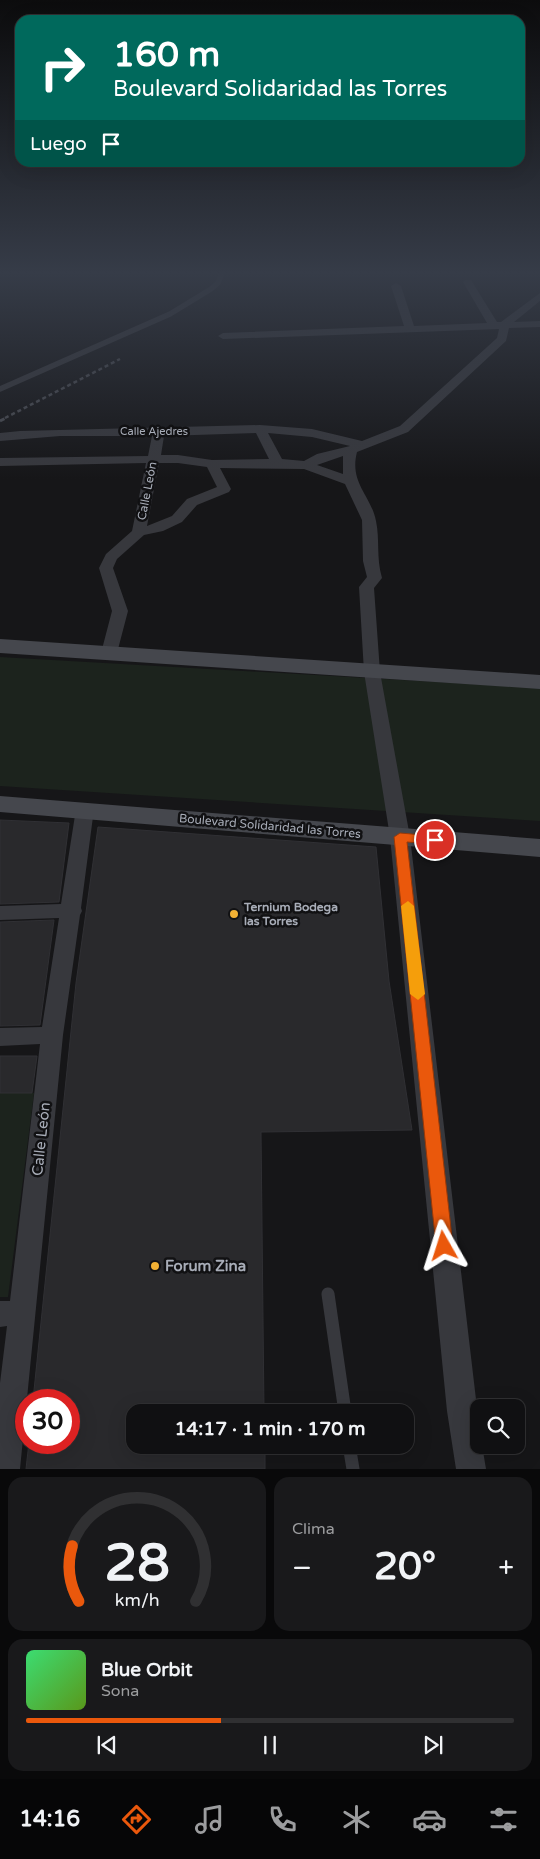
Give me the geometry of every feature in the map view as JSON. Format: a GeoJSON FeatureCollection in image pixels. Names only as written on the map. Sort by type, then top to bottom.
{"type":"FeatureCollection","features":[{"type":"Feature","properties":{"kind":"main road"},"geometry":{"type":"LineString","coordinates":[[0,646],[540,682]]}},
{"type":"Feature","properties":{"kind":"main road","name":"Boulevard Solidaridad las Torres"},"geometry":{"type":"LineString","coordinates":[[0,804],[85,809],[540,848]]}},
{"type":"Feature","properties":{"kind":"street"},"geometry":{"type":"LineString","coordinates":[[306,465],[322,457],[356,448],[404,429],[498,342]]}},
{"type":"Feature","properties":{"kind":"street"},"geometry":{"type":"LineString","coordinates":[[260,429],[277,463]]}},
{"type":"Feature","properties":{"kind":"street","name":"Calle Ajedres"},"geometry":{"type":"LineString","coordinates":[[0,437],[48,432],[159,432],[260,429],[335,436],[356,448]]}},
{"type":"Feature","properties":{"kind":"street","name":"Calle León"},"geometry":{"type":"LineString","coordinates":[[109,653],[120,611],[106,568],[111,557],[139,532],[159,432]]}},
{"type":"Feature","properties":{"kind":"street"},"geometry":{"type":"LineString","coordinates":[[356,448],[348,461],[350,481],[369,520],[370,562],[375,578],[366,587],[372,672],[400,837],[462,1411],[471,1469]]}},
{"type":"Feature","properties":{"kind":"street"},"geometry":{"type":"LineString","coordinates":[[0,462],[178,459],[212,464],[277,463],[306,465],[350,481]]}},
{"type":"Feature","properties":{"kind":"street"},"geometry":{"type":"LineString","coordinates":[[139,532],[158,528],[177,519],[192,502],[224,489],[212,464]]}},
{"type":"Feature","properties":{"kind":"street","name":"Calle León"},"geometry":{"type":"LineString","coordinates":[[5,1469],[11,1314],[72,911],[85,809]]}},
{"type":"Feature","properties":{"kind":"street"},"geometry":{"type":"LineString","coordinates":[[0,913],[72,911]]}},
{"type":"Feature","properties":{"kind":"street"},"geometry":{"type":"LineString","coordinates":[[0,1037],[52,1035]]}},
{"type":"Feature","properties":{"kind":"lane"},"geometry":{"type":"LineString","coordinates":[[0,389],[108,342]]}},
{"type":"Feature","properties":{"kind":"lane"},"geometry":{"type":"LineString","coordinates":[[328,1294],[344,1404]]}},
{"type":"Feature","properties":{"kind":"lane"},"geometry":{"type":"LineString","coordinates":[[350,1454],[352,1469]]}},
{"type":"Feature","properties":{"kind":"shaded area"},"geometry":{"type":"Polygon","coordinates":[[[0,657],[540,688],[540,821],[0,786],[0,657]]]}},
{"type":"Feature","properties":{"kind":"shaded area"},"geometry":{"type":"Polygon","coordinates":[[[0,1093],[34,1093],[8,1297],[0,1297],[0,1093]]]}},
{"type":"Feature","properties":{"kind":"building"},"geometry":{"type":"Polygon","coordinates":[[[0,820],[69,823],[59,902],[0,904],[0,820]]]}},
{"type":"Feature","properties":{"kind":"building","name":"Forum Zina"},"geometry":{"type":"Polygon","coordinates":[[[98,827],[376,847],[389,981],[412,1130],[261,1132],[264,1404],[126,1404],[126,1454],[265,1454],[265,1469],[26,1469],[28,1454],[80,1454],[80,1389],[34,1389],[76,983],[98,827]]]}},
{"type":"Feature","properties":{"kind":"building"},"geometry":{"type":"Polygon","coordinates":[[[54,920],[40,1025],[0,1026],[0,922],[54,920]]]}},
{"type":"Feature","properties":{"kind":"building"},"geometry":{"type":"Polygon","coordinates":[[[0,1056],[37,1056],[32,1093],[0,1093],[0,1056]]]}},
{"type":"Feature","properties":{"kind":"railway"},"geometry":{"type":"LineString","coordinates":[[5,418],[120,359]]}},
{"type":"Feature","properties":{"kind":"railway"},"geometry":{"type":"LineString","coordinates":[[0,421],[8,417]]}},
{"type":"Feature","properties":{"kind":"slow traffic"},"geometry":{"type":"LineString","coordinates":[[408,906],[418,994]]}},
{"type":"Feature","properties":{"kind":"place","name":"Ternium Bodega las Torres"},"geometry":{"type":"Point","coordinates":[234,914]}},
{"type":"Feature","properties":{"kind":"place","name":"Forum Zina"},"geometry":{"type":"Point","coordinates":[155,1266]}},
{"type":"Feature","properties":{"kind":"route"},"geometry":{"type":"LineString","coordinates":[[435,840],[400,837],[444,1246]]}}]}
